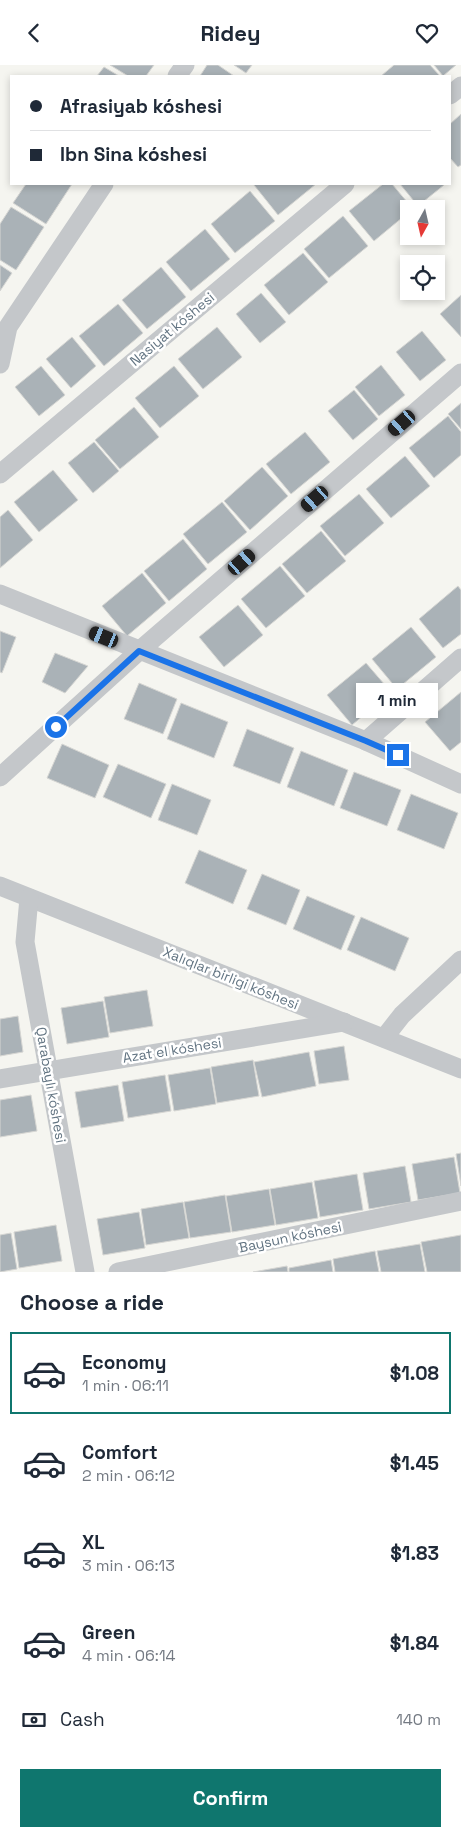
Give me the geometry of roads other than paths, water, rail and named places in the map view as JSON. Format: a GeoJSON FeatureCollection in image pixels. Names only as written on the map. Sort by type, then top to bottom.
{"type":"FeatureCollection","features":[{"type":"Feature","properties":{"kind":"street"},"geometry":{"type":"LineString","coordinates":[[451,94],[461,86]]}},
{"type":"Feature","properties":{"kind":"street"},"geometry":{"type":"LineString","coordinates":[[0,364],[8,327],[103,185]]}},
{"type":"Feature","properties":{"kind":"street","name":"Nasiyat kóshesi"},"geometry":{"type":"LineString","coordinates":[[0,473],[344,185]]}},
{"type":"Feature","properties":{"kind":"street"},"geometry":{"type":"LineString","coordinates":[[0,777],[139,651],[461,373]]}},
{"type":"Feature","properties":{"kind":"street"},"geometry":{"type":"LineString","coordinates":[[0,594],[366,741],[461,784]]}},
{"type":"Feature","properties":{"kind":"street"},"geometry":{"type":"LineString","coordinates":[[366,741],[461,658]]}},
{"type":"Feature","properties":{"kind":"street","name":"Xalıqlar birligi kóshesi"},"geometry":{"type":"LineString","coordinates":[[0,886],[461,1069]]}},
{"type":"Feature","properties":{"kind":"street","name":"Qarabaylı kóshesi"},"geometry":{"type":"LineString","coordinates":[[28,898],[25,942],[85,1272]]}},
{"type":"Feature","properties":{"kind":"street"},"geometry":{"type":"LineString","coordinates":[[384,1038],[402,1015],[461,960]]}},
{"type":"Feature","properties":{"kind":"street","name":"Azat el kóshesi"},"geometry":{"type":"LineString","coordinates":[[0,1079],[344,1023]]}},
{"type":"Feature","properties":{"kind":"street","name":"Baysun kóshesi"},"geometry":{"type":"LineString","coordinates":[[118,1272],[461,1201]]}}]}
